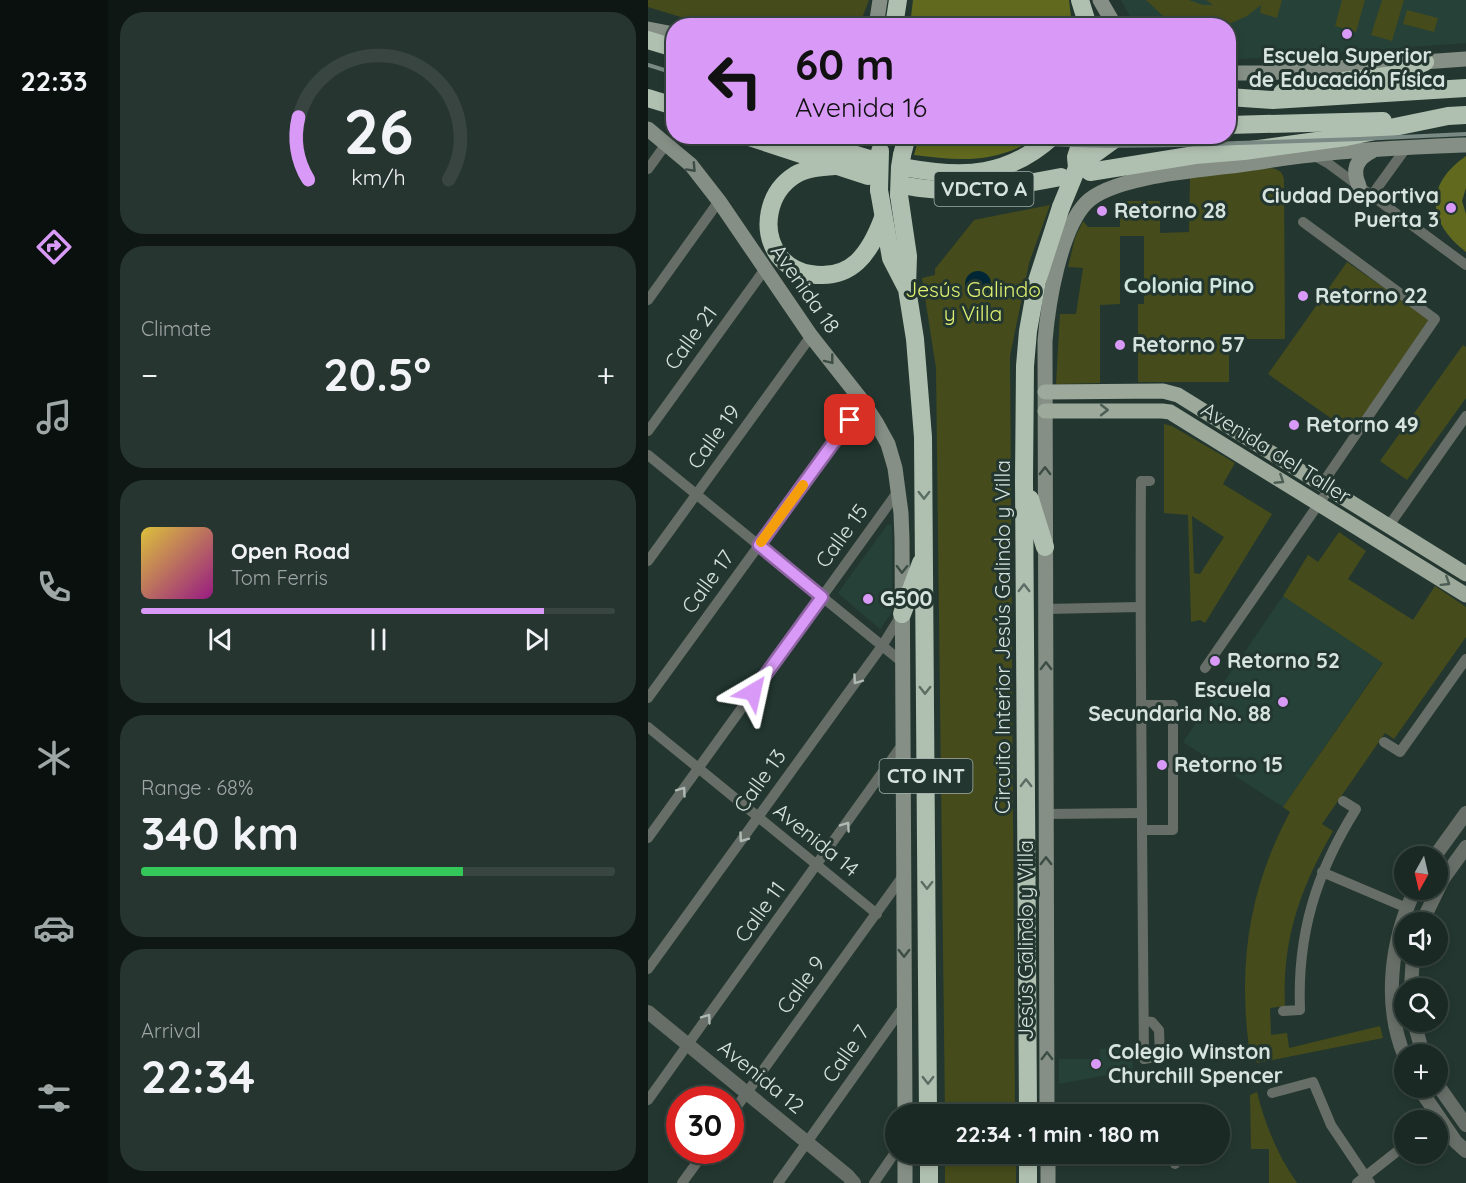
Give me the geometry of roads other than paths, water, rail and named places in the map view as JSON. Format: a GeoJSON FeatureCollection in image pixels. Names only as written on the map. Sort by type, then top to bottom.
{"type":"FeatureCollection","features":[{"type":"Feature","properties":{"kind":"highway"},"geometry":{"type":"LineString","coordinates":[[895,18],[898,0]]}},
{"type":"Feature","properties":{"kind":"highway"},"geometry":{"type":"LineString","coordinates":[[1080,0],[1086,18]]}},
{"type":"Feature","properties":{"kind":"highway"},"geometry":{"type":"LineString","coordinates":[[648,40],[666,46]]}},
{"type":"Feature","properties":{"kind":"highway"},"geometry":{"type":"LineString","coordinates":[[1273,100],[1290,87],[1395,75],[1425,62]]}},
{"type":"Feature","properties":{"kind":"highway"},"geometry":{"type":"LineString","coordinates":[[1236,98],[1273,100],[1466,88]]}},
{"type":"Feature","properties":{"kind":"highway"},"geometry":{"type":"LineString","coordinates":[[1236,90],[1260,92],[1273,100]]}},
{"type":"Feature","properties":{"kind":"highway"},"geometry":{"type":"LineString","coordinates":[[648,98],[666,104]]}},
{"type":"Feature","properties":{"kind":"highway"},"geometry":{"type":"LineString","coordinates":[[1236,124],[1327,123],[1457,116]]}},
{"type":"Feature","properties":{"kind":"highway"},"geometry":{"type":"LineString","coordinates":[[1084,167],[1244,151],[1346,137],[1457,116]]}},
{"type":"Feature","properties":{"kind":"highway"},"geometry":{"type":"LineString","coordinates":[[770,144],[835,166]]}},
{"type":"Feature","properties":{"kind":"highway"},"geometry":{"type":"LineString","coordinates":[[818,144],[876,163]]}},
{"type":"Feature","properties":{"kind":"highway"},"geometry":{"type":"LineString","coordinates":[[907,144],[904,176],[908,256],[907,289]]}},
{"type":"Feature","properties":{"kind":"highway"},"geometry":{"type":"LineString","coordinates":[[904,176],[954,174],[998,168],[1023,158],[1042,144]]}},
{"type":"Feature","properties":{"kind":"highway"},"geometry":{"type":"LineString","coordinates":[[1080,144],[1076,157],[1084,167]]}},
{"type":"Feature","properties":{"kind":"highway"},"geometry":{"type":"LineString","coordinates":[[1084,167],[1093,144]]}},
{"type":"Feature","properties":{"kind":"highway"},"geometry":{"type":"LineString","coordinates":[[1084,167],[1110,144]]}},
{"type":"Feature","properties":{"kind":"highway"},"geometry":{"type":"LineString","coordinates":[[1244,151],[1311,155]]}},
{"type":"Feature","properties":{"kind":"highway"},"geometry":{"type":"LineString","coordinates":[[876,163],[815,168],[796,175],[775,197],[769,216],[769,227],[779,256],[794,269],[804,273],[829,276],[848,269],[863,257],[875,239],[883,218]]}},
{"type":"Feature","properties":{"kind":"highway","name":"CTO INT"},"geometry":{"type":"LineString","coordinates":[[876,163],[891,258],[907,289],[920,388],[923,437],[928,1104]]}},
{"type":"Feature","properties":{"kind":"highway","name":"Circuito Interior Jesús Galindo y Villa"},"geometry":{"type":"LineString","coordinates":[[1028,1104],[1025,366],[1028,331],[1042,262],[1061,207],[1084,167]]}},
{"type":"Feature","properties":{"kind":"highway","name":"VDCTO A"},"geometry":{"type":"LineString","coordinates":[[904,176],[952,192],[1060,177]]}},
{"type":"Feature","properties":{"kind":"highway"},"geometry":{"type":"LineString","coordinates":[[1024,480],[1045,547]]}},
{"type":"Feature","properties":{"kind":"highway"},"geometry":{"type":"LineString","coordinates":[[902,614],[924,553]]}},
{"type":"Feature","properties":{"kind":"highway"},"geometry":{"type":"LineString","coordinates":[[929,1164],[929,1183]]}},
{"type":"Feature","properties":{"kind":"highway"},"geometry":{"type":"LineString","coordinates":[[1028,1164],[1028,1183]]}},
{"type":"Feature","properties":{"kind":"main road"},"geometry":{"type":"LineString","coordinates":[[877,18],[880,0]]}},
{"type":"Feature","properties":{"kind":"main road"},"geometry":{"type":"LineString","coordinates":[[1100,0],[1110,18]]}},
{"type":"Feature","properties":{"kind":"main road"},"geometry":{"type":"LineString","coordinates":[[648,29],[666,32]]}},
{"type":"Feature","properties":{"kind":"main road"},"geometry":{"type":"LineString","coordinates":[[1236,73],[1466,59]]}},
{"type":"Feature","properties":{"kind":"main road","name":"Avenida 18"},"geometry":{"type":"LineString","coordinates":[[648,129],[691,165],[720,201],[812,336],[863,402],[888,444],[899,490]]}},
{"type":"Feature","properties":{"kind":"main road"},"geometry":{"type":"LineString","coordinates":[[1311,155],[1466,145]]}},
{"type":"Feature","properties":{"kind":"main road"},"geometry":{"type":"LineString","coordinates":[[1365,190],[1355,176],[1356,166],[1372,151]]}},
{"type":"Feature","properties":{"kind":"main road","name":"Jesús Galindo y Villa"},"geometry":{"type":"LineString","coordinates":[[1047,1104],[1045,341],[1053,288],[1069,231],[1080,211],[1090,199],[1108,188],[1144,179],[1311,155]]}},
{"type":"Feature","properties":{"kind":"main road","name":"Avenida del Taller"},"geometry":{"type":"LineString","coordinates":[[1046,392],[1172,392],[1388,527],[1465,571]]}},
{"type":"Feature","properties":{"kind":"main road","name":"Avenida del Taller"},"geometry":{"type":"LineString","coordinates":[[1046,411],[1170,412],[1466,595]]}},
{"type":"Feature","properties":{"kind":"main road","name":"CTO INT"},"geometry":{"type":"LineString","coordinates":[[899,490],[902,539],[904,1104]]}},
{"type":"Feature","properties":{"kind":"main road"},"geometry":{"type":"LineString","coordinates":[[1419,565],[1428,551]]}},
{"type":"Feature","properties":{"kind":"main road"},"geometry":{"type":"LineString","coordinates":[[905,1164],[905,1183]]}},
{"type":"Feature","properties":{"kind":"main road"},"geometry":{"type":"LineString","coordinates":[[1048,1164],[1048,1183]]}},
{"type":"Feature","properties":{"kind":"street"},"geometry":{"type":"LineString","coordinates":[[648,169],[666,144]]}},
{"type":"Feature","properties":{"kind":"street"},"geometry":{"type":"LineString","coordinates":[[1365,190],[1406,148]]}},
{"type":"Feature","properties":{"kind":"street"},"geometry":{"type":"LineString","coordinates":[[1311,155],[1329,164],[1466,265]]}},
{"type":"Feature","properties":{"kind":"street"},"geometry":{"type":"LineString","coordinates":[[648,300],[720,201]]}},
{"type":"Feature","properties":{"kind":"street"},"geometry":{"type":"LineString","coordinates":[[1205,668],[1318,504],[1325,487],[1435,319],[1303,222]]}},
{"type":"Feature","properties":{"kind":"street","name":"Calle 21"},"geometry":{"type":"LineString","coordinates":[[648,431],[765,269]]}},
{"type":"Feature","properties":{"kind":"street","name":"Calle 19"},"geometry":{"type":"LineString","coordinates":[[648,561],[812,336]]}},
{"type":"Feature","properties":{"kind":"street","name":"Calle 17"},"geometry":{"type":"LineString","coordinates":[[648,698],[863,402]]}},
{"type":"Feature","properties":{"kind":"street"},"geometry":{"type":"LineString","coordinates":[[1388,527],[1466,417]]}},
{"type":"Feature","properties":{"kind":"street"},"geometry":{"type":"LineString","coordinates":[[648,455],[902,662]]}},
{"type":"Feature","properties":{"kind":"street"},"geometry":{"type":"LineString","coordinates":[[1144,1021],[1141,481],[1150,481]]}},
{"type":"Feature","properties":{"kind":"street","name":"Calle 15"},"geometry":{"type":"LineString","coordinates":[[648,838],[899,490]]}},
{"type":"Feature","properties":{"kind":"street"},"geometry":{"type":"LineString","coordinates":[[1046,609],[1140,607]]}},
{"type":"Feature","properties":{"kind":"street","name":"Calle 13"},"geometry":{"type":"LineString","coordinates":[[648,969],[882,646],[902,614]]}},
{"type":"Feature","properties":{"kind":"street"},"geometry":{"type":"LineString","coordinates":[[1384,742],[1400,752],[1466,659]]}},
{"type":"Feature","properties":{"kind":"street"},"geometry":{"type":"LineString","coordinates":[[1142,705],[1173,705],[1173,830],[1142,830]]}},
{"type":"Feature","properties":{"kind":"street","name":"Avenida 14"},"geometry":{"type":"LineString","coordinates":[[648,727],[877,914]]}},
{"type":"Feature","properties":{"kind":"street","name":"Calle 11"},"geometry":{"type":"LineString","coordinates":[[648,1100],[902,745]]}},
{"type":"Feature","properties":{"kind":"street"},"geometry":{"type":"LineString","coordinates":[[1283,1011],[1300,1010],[1299,969],[1311,905],[1322,872],[1341,833],[1356,809],[1343,801]]}},
{"type":"Feature","properties":{"kind":"street"},"geometry":{"type":"LineString","coordinates":[[1046,814],[1142,813]]}},
{"type":"Feature","properties":{"kind":"street"},"geometry":{"type":"LineString","coordinates":[[1442,846],[1466,813]]}},
{"type":"Feature","properties":{"kind":"street"},"geometry":{"type":"LineString","coordinates":[[1448,868],[1466,847]]}},
{"type":"Feature","properties":{"kind":"street"},"geometry":{"type":"LineString","coordinates":[[1322,872],[1407,908]]}},
{"type":"Feature","properties":{"kind":"street","name":"Calle 9"},"geometry":{"type":"LineString","coordinates":[[744,1097],[903,876]]}},
{"type":"Feature","properties":{"kind":"street"},"geometry":{"type":"LineString","coordinates":[[1394,1009],[1393,973],[1396,947],[1411,900]]}},
{"type":"Feature","properties":{"kind":"street","name":"Calle 7"},"geometry":{"type":"LineString","coordinates":[[778,1183],[904,1006]]}},
{"type":"Feature","properties":{"kind":"street","name":"Avenida 12"},"geometry":{"type":"LineString","coordinates":[[648,1012],[851,1179],[861,1183]]}},
{"type":"Feature","properties":{"kind":"street"},"geometry":{"type":"LineString","coordinates":[[1272,1093],[1313,1082],[1331,1125],[1364,1181],[1394,1155]]}},
{"type":"Feature","properties":{"kind":"street"},"geometry":{"type":"LineString","coordinates":[[1447,1098],[1466,1125]]}},
{"type":"Feature","properties":{"kind":"street"},"geometry":{"type":"LineString","coordinates":[[1448,1132],[1466,1151]]}},
{"type":"Feature","properties":{"kind":"street"},"geometry":{"type":"LineString","coordinates":[[682,1183],[696,1164]]}},
{"type":"Feature","properties":{"kind":"street"},"geometry":{"type":"LineString","coordinates":[[874,1183],[887,1164]]}},
{"type":"Feature","properties":{"kind":"water"},"geometry":{"type":"Polygon","coordinates":[[[978,271],[987,275],[991,284],[987,293],[978,297],[969,293],[965,284],[969,275],[978,271]]]}},
{"type":"Feature","properties":{"kind":"railway"},"geometry":{"type":"LineString","coordinates":[[648,65],[666,71]]}},
{"type":"Feature","properties":{"kind":"railway"},"geometry":{"type":"LineString","coordinates":[[1236,143],[1466,134]]}},
{"type":"Feature","properties":{"kind":"railway"},"geometry":{"type":"LineString","coordinates":[[1040,144],[1130,146],[1202,144]]}},
{"type":"Feature","properties":{"kind":"place","name":"Escuela Superior de Educación Física"},"geometry":{"type":"Point","coordinates":[1347,34]}},
{"type":"Feature","properties":{"kind":"place","name":"Ciudad Deportiva Puerta 3"},"geometry":{"type":"Point","coordinates":[1451,208]}},
{"type":"Feature","properties":{"kind":"place","name":"Retorno 28"},"geometry":{"type":"Point","coordinates":[1102,211]}},
{"type":"Feature","properties":{"kind":"place","name":"Retorno 22"},"geometry":{"type":"Point","coordinates":[1303,296]}},
{"type":"Feature","properties":{"kind":"place","name":"Retorno 57"},"geometry":{"type":"Point","coordinates":[1120,345]}},
{"type":"Feature","properties":{"kind":"place","name":"Retorno 49"},"geometry":{"type":"Point","coordinates":[1294,425]}},
{"type":"Feature","properties":{"kind":"place","name":"G500"},"geometry":{"type":"Point","coordinates":[868,599]}},
{"type":"Feature","properties":{"kind":"place","name":"Retorno 52"},"geometry":{"type":"Point","coordinates":[1215,661]}},
{"type":"Feature","properties":{"kind":"place","name":"Escuela Secundaria No. 88"},"geometry":{"type":"Point","coordinates":[1283,702]}},
{"type":"Feature","properties":{"kind":"place","name":"Retorno 15"},"geometry":{"type":"Point","coordinates":[1162,765]}},
{"type":"Feature","properties":{"kind":"place","name":"Colegio Winston Churchill Spencer"},"geometry":{"type":"Point","coordinates":[1096,1064]}},
{"type":"Feature","properties":{"kind":"district","name":"Colonia Pino"},"geometry":{"type":"Point","coordinates":[1189,285]}}]}
